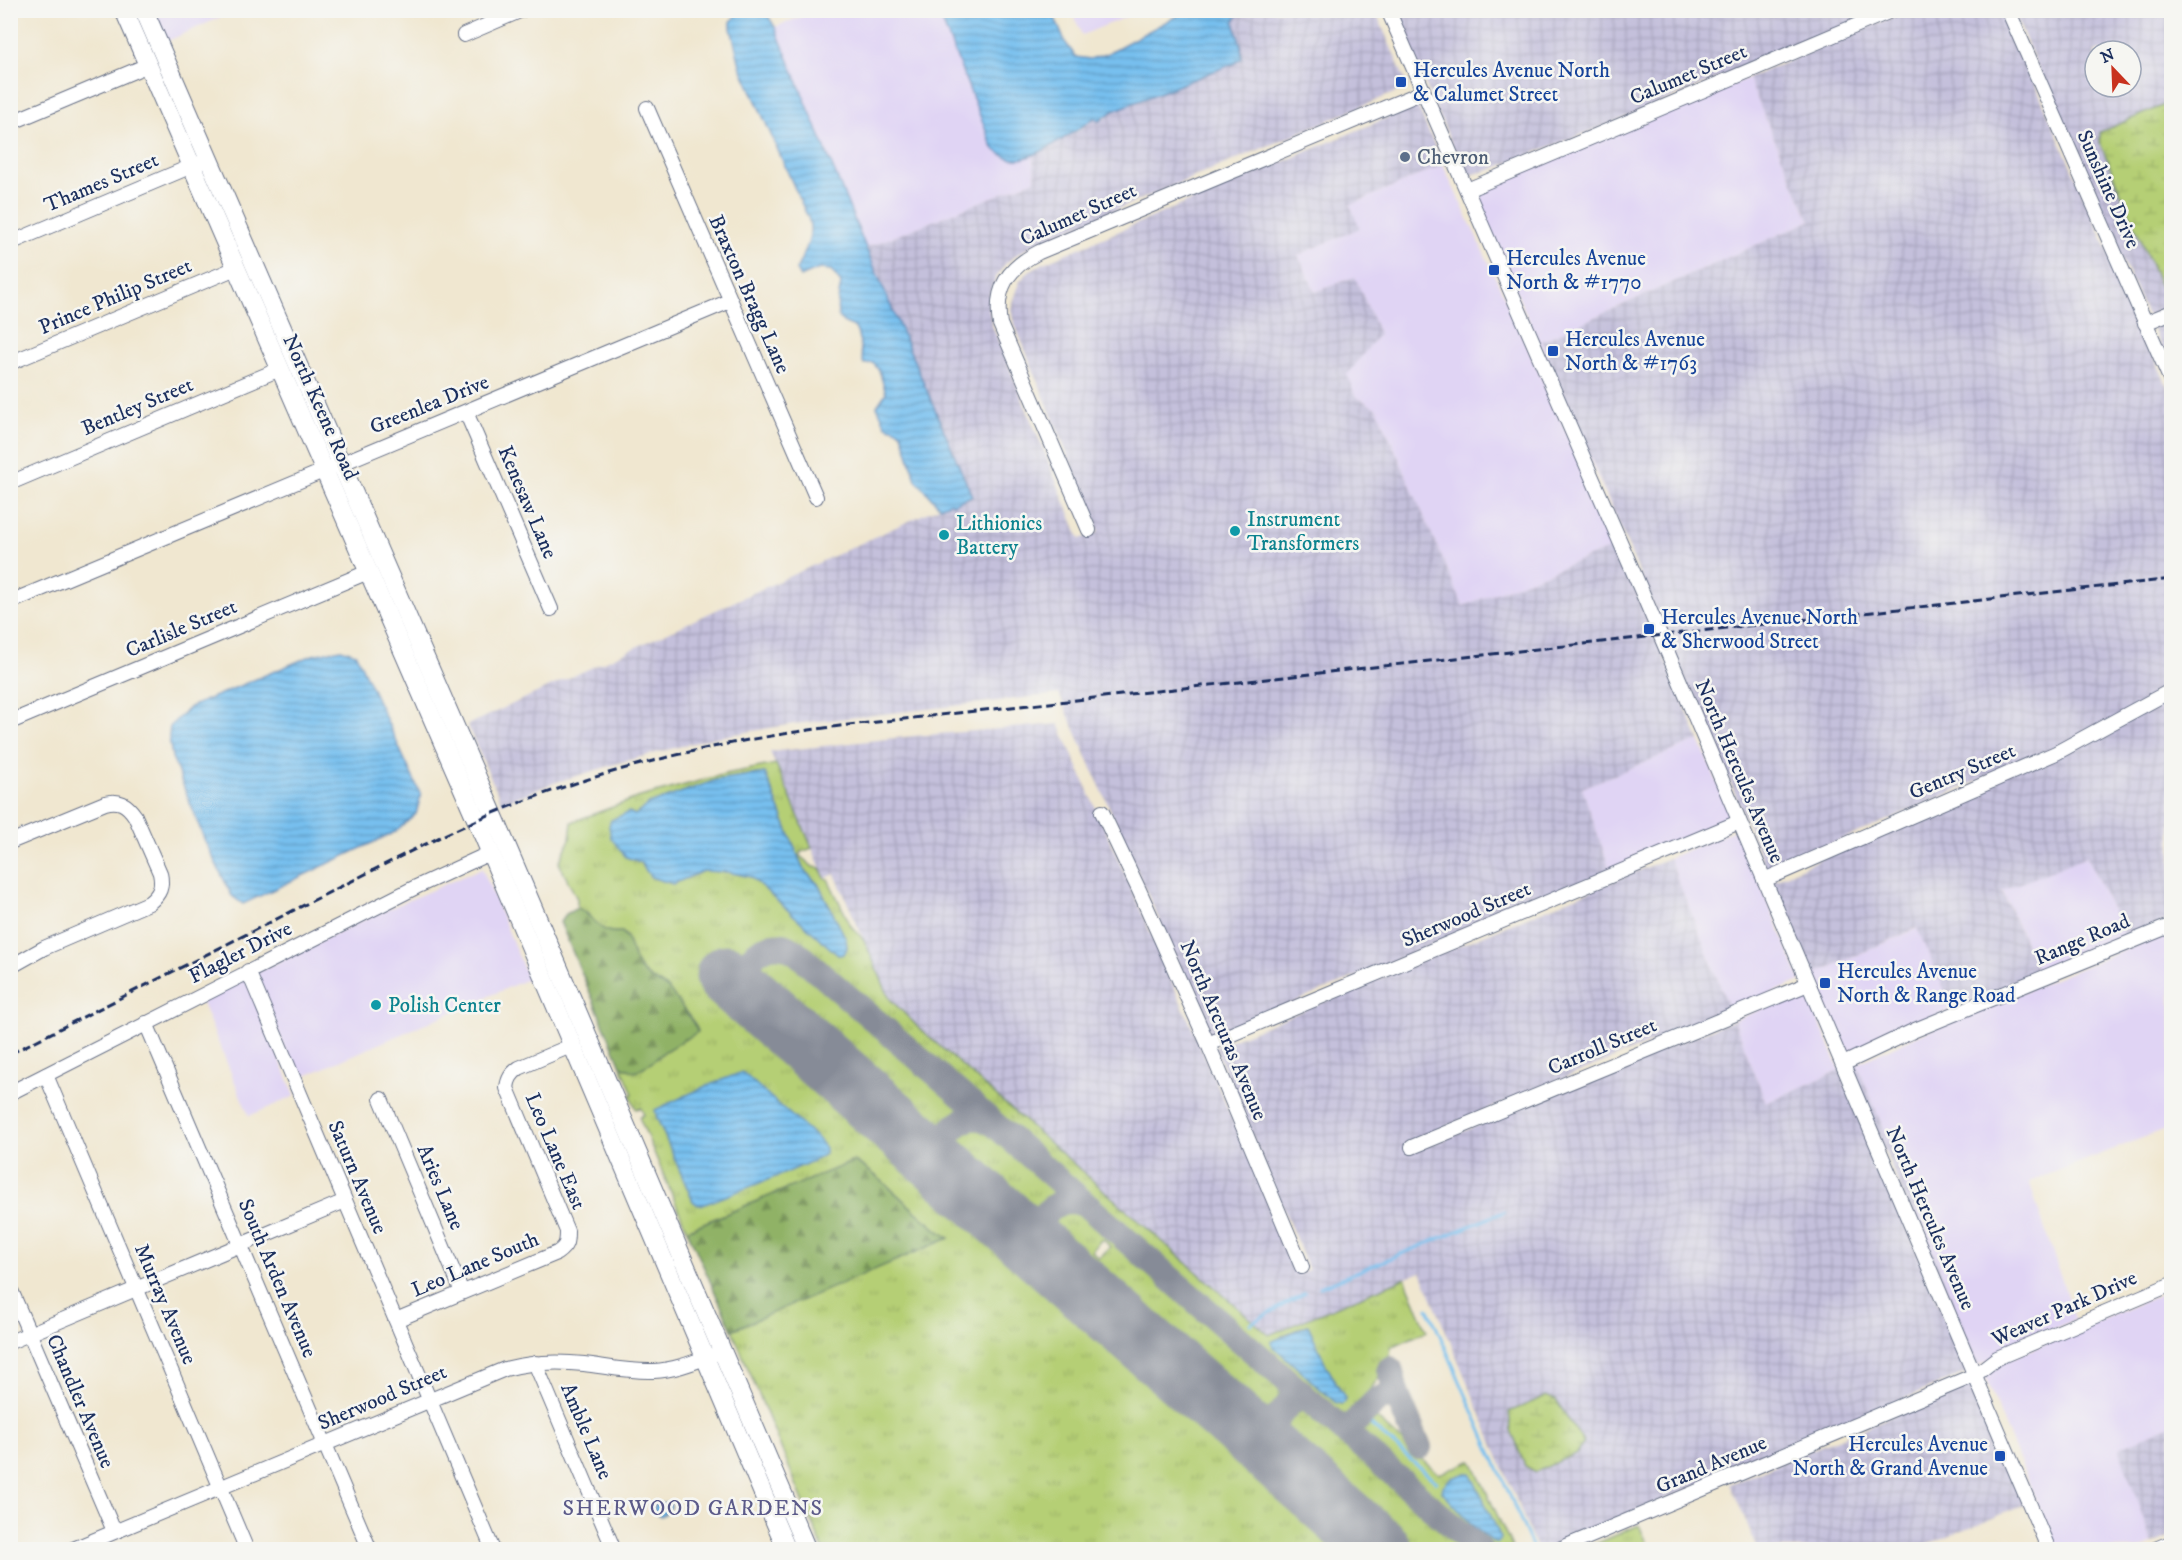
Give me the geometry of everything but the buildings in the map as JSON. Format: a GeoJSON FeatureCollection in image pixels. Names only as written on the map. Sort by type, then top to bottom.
{"type":"FeatureCollection","features":[{"type":"Feature","properties":{"kind":"main road","name":"North Keene Road"},"geometry":{"type":"LineString","coordinates":[[124,10],[148,65],[200,163],[485,817]]}},
{"type":"Feature","properties":{"kind":"main road"},"geometry":{"type":"LineString","coordinates":[[136,10],[160,66],[185,105]]}},
{"type":"Feature","properties":{"kind":"main road","name":"North Keene Road"},"geometry":{"type":"LineString","coordinates":[[144,10],[185,105],[200,163],[236,268],[280,369],[333,467],[368,572],[485,817]]}},
{"type":"Feature","properties":{"kind":"main road"},"geometry":{"type":"LineString","coordinates":[[485,817],[490,853],[787,1550]]}},
{"type":"Feature","properties":{"kind":"main road"},"geometry":{"type":"LineString","coordinates":[[485,817],[723,1351],[807,1550]]}},
{"type":"Feature","properties":{"kind":"street"},"geometry":{"type":"LineString","coordinates":[[464,35],[522,10]]}},
{"type":"Feature","properties":{"kind":"street","name":"North Hercules Avenue"},"geometry":{"type":"LineString","coordinates":[[1388,10],[1623,549],[2049,1550]]}},
{"type":"Feature","properties":{"kind":"street","name":"Calumet Street"},"geometry":{"type":"LineString","coordinates":[[1467,190],[1893,10]]}},
{"type":"Feature","properties":{"kind":"street","name":"Sunshine Drive"},"geometry":{"type":"LineString","coordinates":[[2008,10],[2172,383]]}},
{"type":"Feature","properties":{"kind":"street"},"geometry":{"type":"LineString","coordinates":[[10,123],[148,65]]}},
{"type":"Feature","properties":{"kind":"street","name":"Calumet Street"},"geometry":{"type":"LineString","coordinates":[[1089,530],[1000,324],[999,297],[1003,284],[1012,270],[1023,260],[1039,252],[1423,92]]}},
{"type":"Feature","properties":{"kind":"street","name":"Braxton Bragg Lane"},"geometry":{"type":"LineString","coordinates":[[647,108],[816,497]]}},
{"type":"Feature","properties":{"kind":"street","name":"Thames Street"},"geometry":{"type":"LineString","coordinates":[[10,243],[200,163]]}},
{"type":"Feature","properties":{"kind":"street","name":"Prince Philip Street"},"geometry":{"type":"LineString","coordinates":[[10,363],[236,268]]}},
{"type":"Feature","properties":{"kind":"street","name":"Greenlea Drive"},"geometry":{"type":"LineString","coordinates":[[10,602],[730,301]]}},
{"type":"Feature","properties":{"kind":"street"},"geometry":{"type":"LineString","coordinates":[[2145,323],[2172,312]]}},
{"type":"Feature","properties":{"kind":"street","name":"Bentley Street"},"geometry":{"type":"LineString","coordinates":[[10,483],[280,369]]}},
{"type":"Feature","properties":{"kind":"street","name":"Kenesaw Lane"},"geometry":{"type":"LineString","coordinates":[[466,412],[551,609]]}},
{"type":"Feature","properties":{"kind":"street","name":"Carlisle Street"},"geometry":{"type":"LineString","coordinates":[[10,722],[368,572]]}},
{"type":"Feature","properties":{"kind":"street","name":"Gentry Street"},"geometry":{"type":"LineString","coordinates":[[1764,880],[2056,753],[2172,690]]}},
{"type":"Feature","properties":{"kind":"street"},"geometry":{"type":"LineString","coordinates":[[10,842],[105,803],[122,802],[135,816],[162,882],[157,897],[149,903],[44,948],[10,967]]}},
{"type":"Feature","properties":{"kind":"street","name":"North Arcturas Avenue"},"geometry":{"type":"LineString","coordinates":[[1102,812],[1140,890],[1208,1044],[1302,1267]]}},
{"type":"Feature","properties":{"kind":"street","name":"Sherwood Street"},"geometry":{"type":"LineString","coordinates":[[1208,1044],[1739,822]]}},
{"type":"Feature","properties":{"kind":"street","name":"Flagler Drive"},"geometry":{"type":"LineString","coordinates":[[10,1092],[416,887],[490,853]]}},
{"type":"Feature","properties":{"kind":"street","name":"Range Road"},"geometry":{"type":"LineString","coordinates":[[1843,1065],[1915,1030],[2172,925]]}},
{"type":"Feature","properties":{"kind":"street","name":"Saturn Avenue"},"geometry":{"type":"LineString","coordinates":[[248,971],[493,1550]]}},
{"type":"Feature","properties":{"kind":"street","name":"Carroll Street"},"geometry":{"type":"LineString","coordinates":[[1412,1147],[1808,984]]}},
{"type":"Feature","properties":{"kind":"street","name":"South Arden Avenue"},"geometry":{"type":"LineString","coordinates":[[146,1023],[370,1550]]}},
{"type":"Feature","properties":{"kind":"street","name":"Leo Lane East"},"geometry":{"type":"LineString","coordinates":[[567,1243],[567,1231],[507,1088],[512,1073],[519,1068],[573,1045]]}},
{"type":"Feature","properties":{"kind":"street","name":"Murray Avenue"},"geometry":{"type":"LineString","coordinates":[[46,1074],[247,1550]]}},
{"type":"Feature","properties":{"kind":"street","name":"Aries Lane"},"geometry":{"type":"LineString","coordinates":[[381,1099],[462,1292]]}},
{"type":"Feature","properties":{"kind":"street"},"geometry":{"type":"LineString","coordinates":[[10,1342],[345,1201]]}},
{"type":"Feature","properties":{"kind":"street","name":"Leo Lane South"},"geometry":{"type":"LineString","coordinates":[[396,1320],[557,1253],[567,1243]]}},
{"type":"Feature","properties":{"kind":"street","name":"Weaver Park Drive"},"geometry":{"type":"LineString","coordinates":[[1975,1375],[1998,1358],[2172,1284]]}},
{"type":"Feature","properties":{"kind":"street","name":"Chandler Avenue"},"geometry":{"type":"LineString","coordinates":[[10,1288],[114,1531]]}},
{"type":"Feature","properties":{"kind":"street","name":"Sherwood Street"},"geometry":{"type":"LineString","coordinates":[[71,1550],[491,1373],[535,1363],[557,1362],[633,1371],[656,1371],[681,1366],[723,1351]]}},
{"type":"Feature","properties":{"kind":"street","name":"Amble Lane"},"geometry":{"type":"LineString","coordinates":[[535,1363],[614,1550]]}},
{"type":"Feature","properties":{"kind":"street","name":"Grand Avenue"},"geometry":{"type":"LineString","coordinates":[[1562,1548],[1975,1375]]}},
{"type":"Feature","properties":{"kind":"street"},"geometry":{"type":"LineString","coordinates":[[2153,1550],[2172,1542]]}},
{"type":"Feature","properties":{"kind":"shaded area"},"geometry":{"type":"Polygon","coordinates":[[[1375,10],[1408,87],[1037,243],[1019,253],[1006,263],[996,277],[990,293],[989,309],[992,325],[1080,539],[1099,532],[1013,320],[1011,309],[1020,281],[1029,271],[1046,262],[1417,105],[1443,165],[1350,205],[1360,228],[1298,255],[1315,292],[1355,277],[1379,334],[1347,375],[1355,396],[1377,409],[1463,606],[1617,546],[1699,740],[1582,788],[1609,868],[1628,863],[1211,1037],[1059,694],[794,724],[712,738],[554,783],[502,803],[467,725],[950,502],[971,496],[866,248],[1035,180],[1033,154],[1078,131],[1095,118],[1105,119],[1113,111],[1241,46],[1234,22],[1238,11],[1375,10]]]}},
{"type":"Feature","properties":{"kind":"shaded area"},"geometry":{"type":"Polygon","coordinates":[[[149,11],[234,11],[163,43],[149,11]]]}},
{"type":"Feature","properties":{"kind":"shaded area"},"geometry":{"type":"Polygon","coordinates":[[[815,11],[938,11],[993,148],[1019,159],[1033,154],[1035,180],[866,248],[775,27],[815,11]]]}},
{"type":"Feature","properties":{"kind":"shaded area"},"geometry":{"type":"Polygon","coordinates":[[[1072,11],[1140,11],[1082,35],[1072,11]]]}},
{"type":"Feature","properties":{"kind":"shaded area"},"geometry":{"type":"Polygon","coordinates":[[[1393,11],[1879,11],[1611,123],[1490,170],[1466,176],[1393,11]]]}},
{"type":"Feature","properties":{"kind":"shaded area"},"geometry":{"type":"Polygon","coordinates":[[[1907,11],[2003,11],[2171,395],[2171,919],[2125,938],[2087,856],[2002,891],[2039,974],[1953,1009],[1917,928],[1810,976],[1771,882],[2054,748],[1767,872],[1711,735],[1708,736],[1542,341],[1810,221],[1748,78],[1907,11]]]}},
{"type":"Feature","properties":{"kind":"shaded area"},"geometry":{"type":"Polygon","coordinates":[[[2013,11],[2171,11],[2171,102],[2100,132],[2100,143],[2159,286],[2171,281],[2171,306],[2147,316],[2013,11]]]}},
{"type":"Feature","properties":{"kind":"shaded area"},"geometry":{"type":"Polygon","coordinates":[[[1748,78],[1810,221],[1542,341],[1626,542],[1473,193],[1748,78]]]}},
{"type":"Feature","properties":{"kind":"shaded area"},"geometry":{"type":"Polygon","coordinates":[[[1443,165],[1551,397],[1617,546],[1463,606],[1377,409],[1355,396],[1346,375],[1379,334],[1355,277],[1315,292],[1298,255],[1359,228],[1350,205],[1443,165]]]}},
{"type":"Feature","properties":{"kind":"shaded area"},"geometry":{"type":"Polygon","coordinates":[[[2171,318],[2171,371],[2152,326],[2171,318]]]}},
{"type":"Feature","properties":{"kind":"shaded area"},"geometry":{"type":"Polygon","coordinates":[[[1059,724],[1300,1274],[1309,1270],[1215,1047],[1669,858],[1730,1010],[1406,1143],[1410,1153],[1734,1020],[1766,1103],[1840,1070],[1968,1372],[1556,1545],[1556,1547],[1537,1549],[1421,1272],[1269,1335],[919,1028],[890,999],[835,874],[825,878],[770,752],[913,736],[1059,724]]]}},
{"type":"Feature","properties":{"kind":"shaded area"},"geometry":{"type":"Polygon","coordinates":[[[1699,740],[1733,819],[1628,863],[1609,868],[1582,788],[1699,740]]]}},
{"type":"Feature","properties":{"kind":"shaded area"},"geometry":{"type":"Polygon","coordinates":[[[1737,829],[1801,981],[1730,1010],[1669,858],[1737,829]]]}},
{"type":"Feature","properties":{"kind":"shaded area"},"geometry":{"type":"Polygon","coordinates":[[[2087,856],[2125,938],[2039,974],[2002,890],[2087,856]]]}},
{"type":"Feature","properties":{"kind":"shaded area"},"geometry":{"type":"Polygon","coordinates":[[[482,868],[528,979],[298,1079],[254,974],[359,922],[482,868]]]}},
{"type":"Feature","properties":{"kind":"shaded area"},"geometry":{"type":"Polygon","coordinates":[[[1918,928],[1953,1009],[1845,1057],[1810,976],[1918,928]]]}},
{"type":"Feature","properties":{"kind":"shaded area"},"geometry":{"type":"Polygon","coordinates":[[[2171,931],[2171,1127],[2029,1182],[2075,1319],[1979,1365],[1857,1064],[1918,1035],[2171,931]]]}},
{"type":"Feature","properties":{"kind":"shaded area"},"geometry":{"type":"Polygon","coordinates":[[[246,978],[295,1096],[249,1116],[201,1001],[246,978]]]}},
{"type":"Feature","properties":{"kind":"shaded area"},"geometry":{"type":"Polygon","coordinates":[[[1806,991],[1840,1070],[1766,1103],[1734,1020],[1806,991]]]}},
{"type":"Feature","properties":{"kind":"shaded area"},"geometry":{"type":"Polygon","coordinates":[[[1857,1064],[1979,1365],[1977,1367],[1849,1068],[1857,1064]]]}},
{"type":"Feature","properties":{"kind":"shaded area"},"geometry":{"type":"Polygon","coordinates":[[[2171,1290],[2171,1425],[2120,1448],[2152,1544],[2139,1549],[2056,1549],[1984,1375],[2000,1363],[2171,1290]]]}},
{"type":"Feature","properties":{"kind":"shaded area"},"geometry":{"type":"Polygon","coordinates":[[[1973,1382],[2025,1505],[1916,1549],[1758,1549],[1730,1484],[1973,1382]]]}},
{"type":"Feature","properties":{"kind":"shaded area"},"geometry":{"type":"Polygon","coordinates":[[[2171,1425],[2171,1536],[2152,1544],[2119,1448],[2171,1425]]]}},
{"type":"Feature","properties":{"kind":"green space"},"geometry":{"type":"Polygon","coordinates":[[[2171,102],[2171,281],[2160,286],[2100,143],[2100,132],[2171,102]]]}},
{"type":"Feature","properties":{"kind":"green space"},"geometry":{"type":"Polygon","coordinates":[[[776,764],[812,848],[801,852],[800,856],[813,867],[820,868],[825,878],[828,879],[851,926],[864,940],[890,999],[919,1028],[1269,1335],[1405,1278],[1427,1331],[1391,1347],[1388,1362],[1355,1412],[1349,1416],[1339,1416],[797,944],[783,940],[759,943],[740,957],[714,987],[1357,1549],[823,1549],[732,1330],[948,1238],[867,1169],[854,1161],[687,1230],[639,1117],[644,1115],[641,1108],[636,1109],[630,1095],[633,1094],[621,1066],[635,1072],[698,1031],[668,989],[647,977],[634,962],[627,937],[622,932],[608,932],[597,925],[588,913],[577,908],[577,899],[559,863],[570,839],[572,822],[637,798],[725,774],[776,764]],[[765,773],[716,780],[635,815],[629,812],[626,857],[640,862],[651,877],[673,884],[703,871],[728,872],[751,877],[838,955],[844,954],[847,948],[846,939],[818,884],[804,870],[765,773]],[[657,1118],[693,1201],[698,1205],[657,1118]],[[1308,1325],[1283,1335],[1274,1347],[1335,1402],[1341,1404],[1344,1402],[1345,1398],[1327,1367],[1308,1325]]]}},
{"type":"Feature","properties":{"kind":"green space"},"geometry":{"type":"Polygon","coordinates":[[[577,908],[604,929],[611,932],[622,932],[641,970],[668,989],[698,1032],[635,1072],[621,1066],[560,922],[566,914],[577,908]]]}},
{"type":"Feature","properties":{"kind":"green space"},"geometry":{"type":"Polygon","coordinates":[[[776,951],[790,955],[967,1109],[944,1120],[932,1135],[757,980],[755,965],[761,957],[776,951]]]}},
{"type":"Feature","properties":{"kind":"green space"},"geometry":{"type":"Polygon","coordinates":[[[980,1126],[990,1129],[1063,1192],[1045,1199],[1027,1218],[956,1155],[955,1143],[959,1134],[980,1126]]]}},
{"type":"Feature","properties":{"kind":"green space"},"geometry":{"type":"Polygon","coordinates":[[[854,1161],[867,1169],[949,1238],[732,1330],[687,1230],[854,1161]]]}},
{"type":"Feature","properties":{"kind":"green space"},"geometry":{"type":"Polygon","coordinates":[[[1070,1208],[1085,1211],[1280,1382],[1279,1397],[1273,1406],[1262,1411],[1248,1412],[1057,1244],[1054,1222],[1070,1208]],[[1101,1240],[1092,1251],[1099,1258],[1110,1247],[1104,1240],[1101,1240]]]}},
{"type":"Feature","properties":{"kind":"green space"},"geometry":{"type":"Polygon","coordinates":[[[1546,1396],[1556,1400],[1584,1443],[1577,1453],[1536,1472],[1525,1466],[1511,1430],[1509,1412],[1546,1396]]]}},
{"type":"Feature","properties":{"kind":"green space"},"geometry":{"type":"Polygon","coordinates":[[[1304,1411],[1314,1412],[1470,1549],[1406,1549],[1288,1447],[1284,1437],[1286,1422],[1295,1414],[1304,1411]]]}},
{"type":"Feature","properties":{"kind":"green space"},"geometry":{"type":"Polygon","coordinates":[[[1370,1416],[1375,1417],[1439,1474],[1471,1461],[1513,1549],[1491,1549],[1365,1440],[1362,1426],[1370,1416]]]}},
{"type":"Feature","properties":{"kind":"green space"},"geometry":{"type":"Polygon","coordinates":[[[1639,1525],[1650,1549],[1615,1549],[1613,1546],[1606,1549],[1584,1549],[1639,1525]]]}},
{"type":"Feature","properties":{"kind":"water"},"geometry":{"type":"Polygon","coordinates":[[[739,10],[765,11],[775,27],[972,496],[940,507],[916,480],[902,433],[886,426],[877,406],[886,393],[879,370],[873,363],[864,364],[859,336],[855,328],[839,318],[837,309],[841,283],[831,270],[819,269],[800,277],[796,270],[809,239],[809,220],[740,65],[731,28],[731,22],[739,10]]]}},
{"type":"Feature","properties":{"kind":"water"},"geometry":{"type":"Polygon","coordinates":[[[938,11],[1052,11],[1065,42],[1076,57],[1090,59],[1106,54],[1186,11],[1239,11],[1234,22],[1242,58],[1235,63],[1113,111],[1099,121],[1094,118],[1068,136],[1027,157],[1011,159],[993,148],[938,11]]]}},
{"type":"Feature","properties":{"kind":"water"},"geometry":{"type":"Polygon","coordinates":[[[341,649],[356,654],[421,795],[416,814],[395,832],[243,904],[232,896],[205,841],[172,757],[170,726],[190,707],[313,655],[341,649]]]}},
{"type":"Feature","properties":{"kind":"water"},"geometry":{"type":"Polygon","coordinates":[[[765,773],[804,870],[818,884],[846,939],[847,948],[844,954],[838,955],[751,877],[728,872],[703,871],[673,884],[651,877],[640,862],[626,857],[611,838],[609,826],[611,820],[629,812],[635,815],[649,804],[716,780],[765,773]]]}},
{"type":"Feature","properties":{"kind":"water"},"geometry":{"type":"Polygon","coordinates":[[[742,1072],[817,1138],[825,1148],[825,1154],[788,1172],[698,1205],[693,1201],[655,1110],[742,1072]]]}},
{"type":"Feature","properties":{"kind":"water"},"geometry":{"type":"Polygon","coordinates":[[[1308,1325],[1327,1367],[1345,1398],[1341,1404],[1335,1402],[1271,1342],[1308,1325]]]}},
{"type":"Feature","properties":{"kind":"water"},"geometry":{"type":"Polygon","coordinates":[[[1470,1473],[1474,1480],[1501,1538],[1496,1544],[1475,1528],[1442,1492],[1443,1486],[1450,1479],[1470,1473]]]}},
{"type":"Feature","properties":{"kind":"water"},"geometry":{"type":"Polygon","coordinates":[[[670,1502],[671,1507],[665,1514],[661,1516],[656,1514],[655,1504],[670,1502]]]}},
{"type":"Feature","properties":{"kind":"waterway"},"geometry":{"type":"LineString","coordinates":[[1320,1287],[1504,1212]]}},
{"type":"Feature","properties":{"kind":"waterway"},"geometry":{"type":"LineString","coordinates":[[1250,1324],[1305,1293]]}},
{"type":"Feature","properties":{"kind":"waterway"},"geometry":{"type":"LineString","coordinates":[[1428,1308],[1532,1546]]}},
{"type":"Feature","properties":{"kind":"waterway"},"geometry":{"type":"LineString","coordinates":[[1370,1424],[1436,1482]]}},
{"type":"Feature","properties":{"kind":"taxiway"},"geometry":{"type":"LineString","coordinates":[[753,999],[746,980],[747,966],[751,959],[768,947],[776,945],[791,949],[993,1123]]}},
{"type":"Feature","properties":{"kind":"taxiway"},"geometry":{"type":"LineString","coordinates":[[948,1170],[944,1146],[952,1130],[962,1122],[974,1118],[982,1118],[994,1124],[1480,1550]]}},
{"type":"Feature","properties":{"kind":"taxiway"},"geometry":{"type":"LineString","coordinates":[[1047,1256],[1039,1232],[1040,1223],[1046,1213],[1055,1206],[1070,1201],[1089,1206]]}},
{"type":"Feature","properties":{"kind":"taxiway"},"geometry":{"type":"LineString","coordinates":[[1390,1369],[1396,1393]]}},
{"type":"Feature","properties":{"kind":"taxiway"},"geometry":{"type":"LineString","coordinates":[[1257,1442],[1300,1391]]}},
{"type":"Feature","properties":{"kind":"taxiway"},"geometry":{"type":"LineString","coordinates":[[1346,1431],[1377,1400],[1396,1393],[1419,1447]]}},
{"type":"Feature","properties":{"kind":"runway"},"geometry":{"type":"LineString","coordinates":[[727,976],[1381,1550]]}},
{"type":"Feature","properties":{"kind":"railway"},"geometry":{"type":"LineString","coordinates":[[10,1054],[475,821],[570,785],[684,753],[800,731],[840,726],[2172,579]]}},
{"type":"Feature","properties":{"kind":"place","name":"Hercules Avenue North & Calumet Street"},"geometry":{"type":"Point","coordinates":[1401,82]}},
{"type":"Feature","properties":{"kind":"place","name":"Chevron"},"geometry":{"type":"Point","coordinates":[1405,157]}},
{"type":"Feature","properties":{"kind":"place","name":"Hercules Avenue North & #1770"},"geometry":{"type":"Point","coordinates":[1494,270]}},
{"type":"Feature","properties":{"kind":"place","name":"Hercules Avenue North & #1763"},"geometry":{"type":"Point","coordinates":[1553,351]}},
{"type":"Feature","properties":{"kind":"place","name":"Instrument Transformers"},"geometry":{"type":"Point","coordinates":[1235,531]}},
{"type":"Feature","properties":{"kind":"place","name":"Lithionics Battery"},"geometry":{"type":"Point","coordinates":[944,535]}},
{"type":"Feature","properties":{"kind":"place","name":"Hercules Avenue North & Sherwood Street"},"geometry":{"type":"Point","coordinates":[1649,629]}},
{"type":"Feature","properties":{"kind":"place","name":"Hercules Avenue North & Range Road"},"geometry":{"type":"Point","coordinates":[1825,983]}},
{"type":"Feature","properties":{"kind":"place","name":"Polish Center"},"geometry":{"type":"Point","coordinates":[376,1005]}},
{"type":"Feature","properties":{"kind":"place","name":"Hercules Avenue North & Grand Avenue"},"geometry":{"type":"Point","coordinates":[2000,1456]}},
{"type":"Feature","properties":{"kind":"district","name":"SHERWOOD GARDENS"},"geometry":{"type":"Point","coordinates":[693,1507]}}]}
